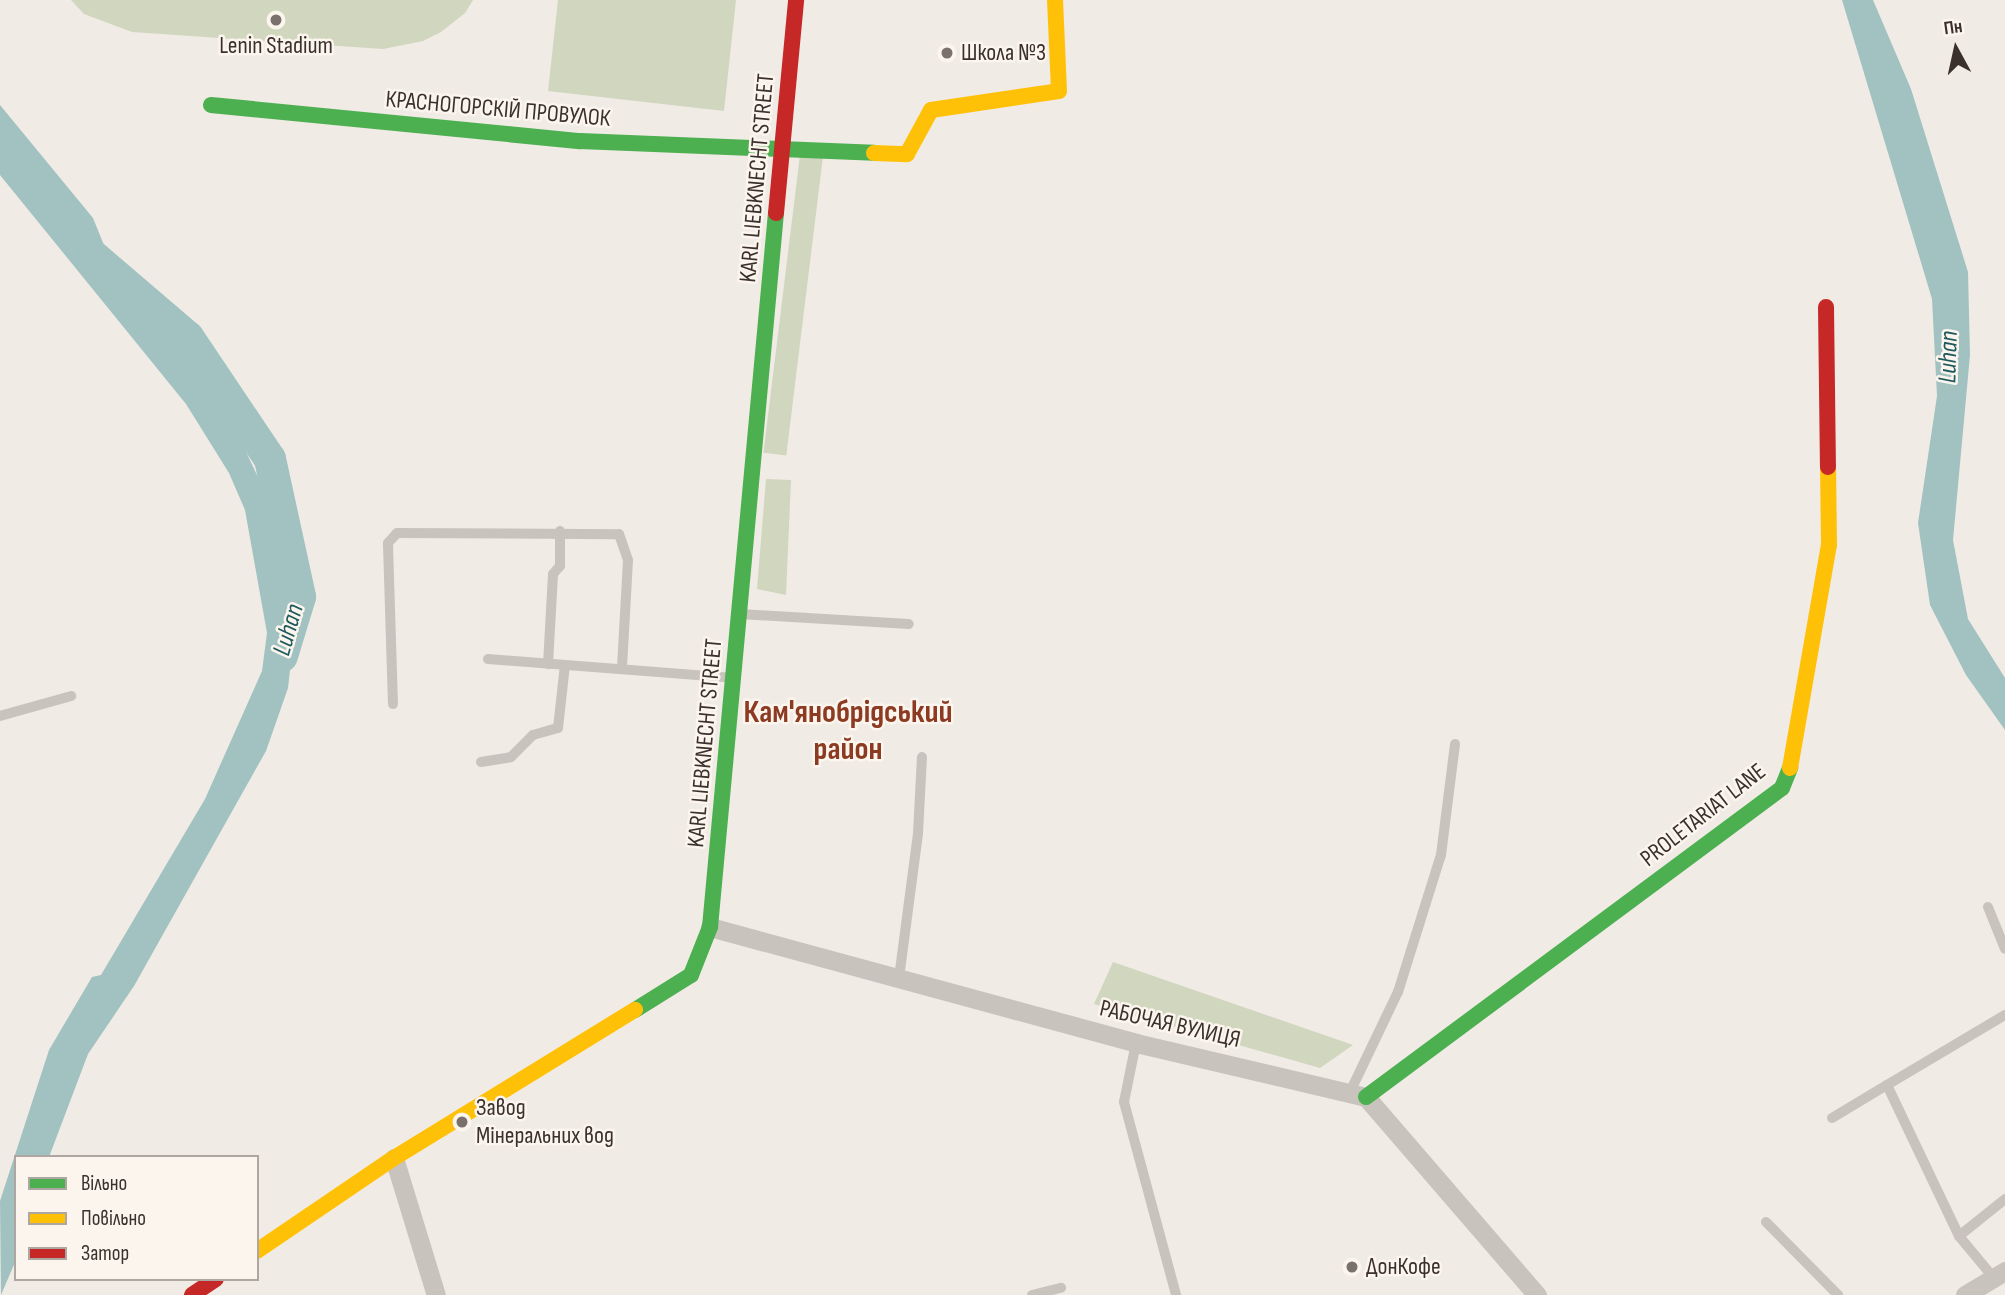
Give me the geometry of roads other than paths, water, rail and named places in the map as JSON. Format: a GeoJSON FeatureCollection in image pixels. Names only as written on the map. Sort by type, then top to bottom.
{"type":"FeatureCollection","features":[{"type":"Feature","properties":{"kind":"street","name":"KARL LIEBKNECHT STREET"},"geometry":{"type":"LineString","coordinates":[[259,1250],[394,1158],[691,975],[710,927],[796,0]]}},
{"type":"Feature","properties":{"kind":"street","name":"КРАСНОГОРСКІЙ ПРОВУЛОК"},"geometry":{"type":"LineString","coordinates":[[211,104],[580,141],[907,154],[931,110],[1059,91],[1055,0]]}},
{"type":"Feature","properties":{"kind":"street","name":"PROLETARIAT LANE"},"geometry":{"type":"LineString","coordinates":[[1358,1094],[1782,788],[1796,752],[1829,545],[1826,307]]}},
{"type":"Feature","properties":{"kind":"street","name":"РАБОЧАЯ ВУЛИЦЯ"},"geometry":{"type":"LineString","coordinates":[[710,927],[1136,1043],[1358,1094]]}},
{"type":"Feature","properties":{"kind":"street"},"geometry":{"type":"LineString","coordinates":[[1358,1094],[1537,1295]]}},
{"type":"Feature","properties":{"kind":"street"},"geometry":{"type":"LineString","coordinates":[[394,1158],[436,1295]]}},
{"type":"Feature","properties":{"kind":"street"},"geometry":{"type":"LineString","coordinates":[[1965,1295],[1999,1274]]}},
{"type":"Feature","properties":{"kind":"street"},"geometry":{"type":"LineString","coordinates":[[192,1295],[213,1281]]}},
{"type":"Feature","properties":{"kind":"lane"},"geometry":{"type":"LineString","coordinates":[[548,664],[553,574],[560,566],[560,531]]}},
{"type":"Feature","properties":{"kind":"lane"},"geometry":{"type":"LineString","coordinates":[[393,704],[388,543],[397,533],[560,531],[619,534],[627,547],[622,669]]}},
{"type":"Feature","properties":{"kind":"lane"},"geometry":{"type":"LineString","coordinates":[[739,614],[909,624]]}},
{"type":"Feature","properties":{"kind":"lane"},"geometry":{"type":"LineString","coordinates":[[488,659],[733,678]]}},
{"type":"Feature","properties":{"kind":"lane"},"geometry":{"type":"LineString","coordinates":[[481,762],[511,757],[533,735],[558,728],[565,665]]}},
{"type":"Feature","properties":{"kind":"lane"},"geometry":{"type":"LineString","coordinates":[[0,716],[71,696]]}},
{"type":"Feature","properties":{"kind":"lane"},"geometry":{"type":"LineString","coordinates":[[1358,1094],[1398,992],[1441,855],[1455,744]]}},
{"type":"Feature","properties":{"kind":"lane"},"geometry":{"type":"LineString","coordinates":[[899,978],[918,834],[922,757]]}},
{"type":"Feature","properties":{"kind":"lane"},"geometry":{"type":"LineString","coordinates":[[1988,907],[2005,949]]}},
{"type":"Feature","properties":{"kind":"lane"},"geometry":{"type":"LineString","coordinates":[[1832,1118],[2005,1014]]}},
{"type":"Feature","properties":{"kind":"lane"},"geometry":{"type":"LineString","coordinates":[[1136,1043],[1124,1102],[1176,1295]]}},
{"type":"Feature","properties":{"kind":"lane"},"geometry":{"type":"LineString","coordinates":[[1887,1085],[1959,1236],[1999,1274]]}},
{"type":"Feature","properties":{"kind":"lane"},"geometry":{"type":"LineString","coordinates":[[1959,1236],[2005,1199]]}},
{"type":"Feature","properties":{"kind":"lane"},"geometry":{"type":"LineString","coordinates":[[1766,1222],[1838,1295]]}},
{"type":"Feature","properties":{"kind":"lane"},"geometry":{"type":"LineString","coordinates":[[1032,1295],[1061,1287]]}},
{"type":"Feature","properties":{"kind":"water"},"geometry":{"type":"Polygon","coordinates":[[[1842,0],[1873,0],[1911,89],[1968,272],[1970,355],[1953,540],[1968,619],[2005,678],[2005,730],[1966,675],[1930,605],[1918,523],[1937,396],[1932,299],[1842,0]]]}},
{"type":"Feature","properties":{"kind":"water"},"geometry":{"type":"Polygon","coordinates":[[[0,105],[93,218],[114,270],[227,411],[277,518],[295,626],[288,688],[266,751],[134,986],[88,1054],[50,1155],[15,1155],[49,1050],[92,977],[101,975],[205,799],[262,671],[267,633],[245,510],[229,473],[186,404],[0,175],[0,105]]]}},
{"type":"Feature","properties":{"kind":"water"},"geometry":{"type":"Polygon","coordinates":[[[14,1158],[14,1265],[1,1295],[0,1201],[14,1158]]]}},
{"type":"Feature","properties":{"kind":"waterway","name":"Luhan"},"geometry":{"type":"LineString","coordinates":[[92,255],[188,337],[270,459],[300,597],[282,656]]}},
{"type":"Feature","properties":{"kind":"place","name":"Lenin Stadium"},"geometry":{"type":"Point","coordinates":[276,20]}},
{"type":"Feature","properties":{"kind":"place","name":"Школа №3"},"geometry":{"type":"Point","coordinates":[947,53]}},
{"type":"Feature","properties":{"kind":"place","name":"Завод Мінеральних вод"},"geometry":{"type":"Point","coordinates":[462,1122]}},
{"type":"Feature","properties":{"kind":"place","name":"ДонКофе"},"geometry":{"type":"Point","coordinates":[1352,1267]}},
{"type":"Feature","properties":{"kind":"district","name":"Кам'янобрідський район"},"geometry":{"type":"Point","coordinates":[848,732]}}]}
